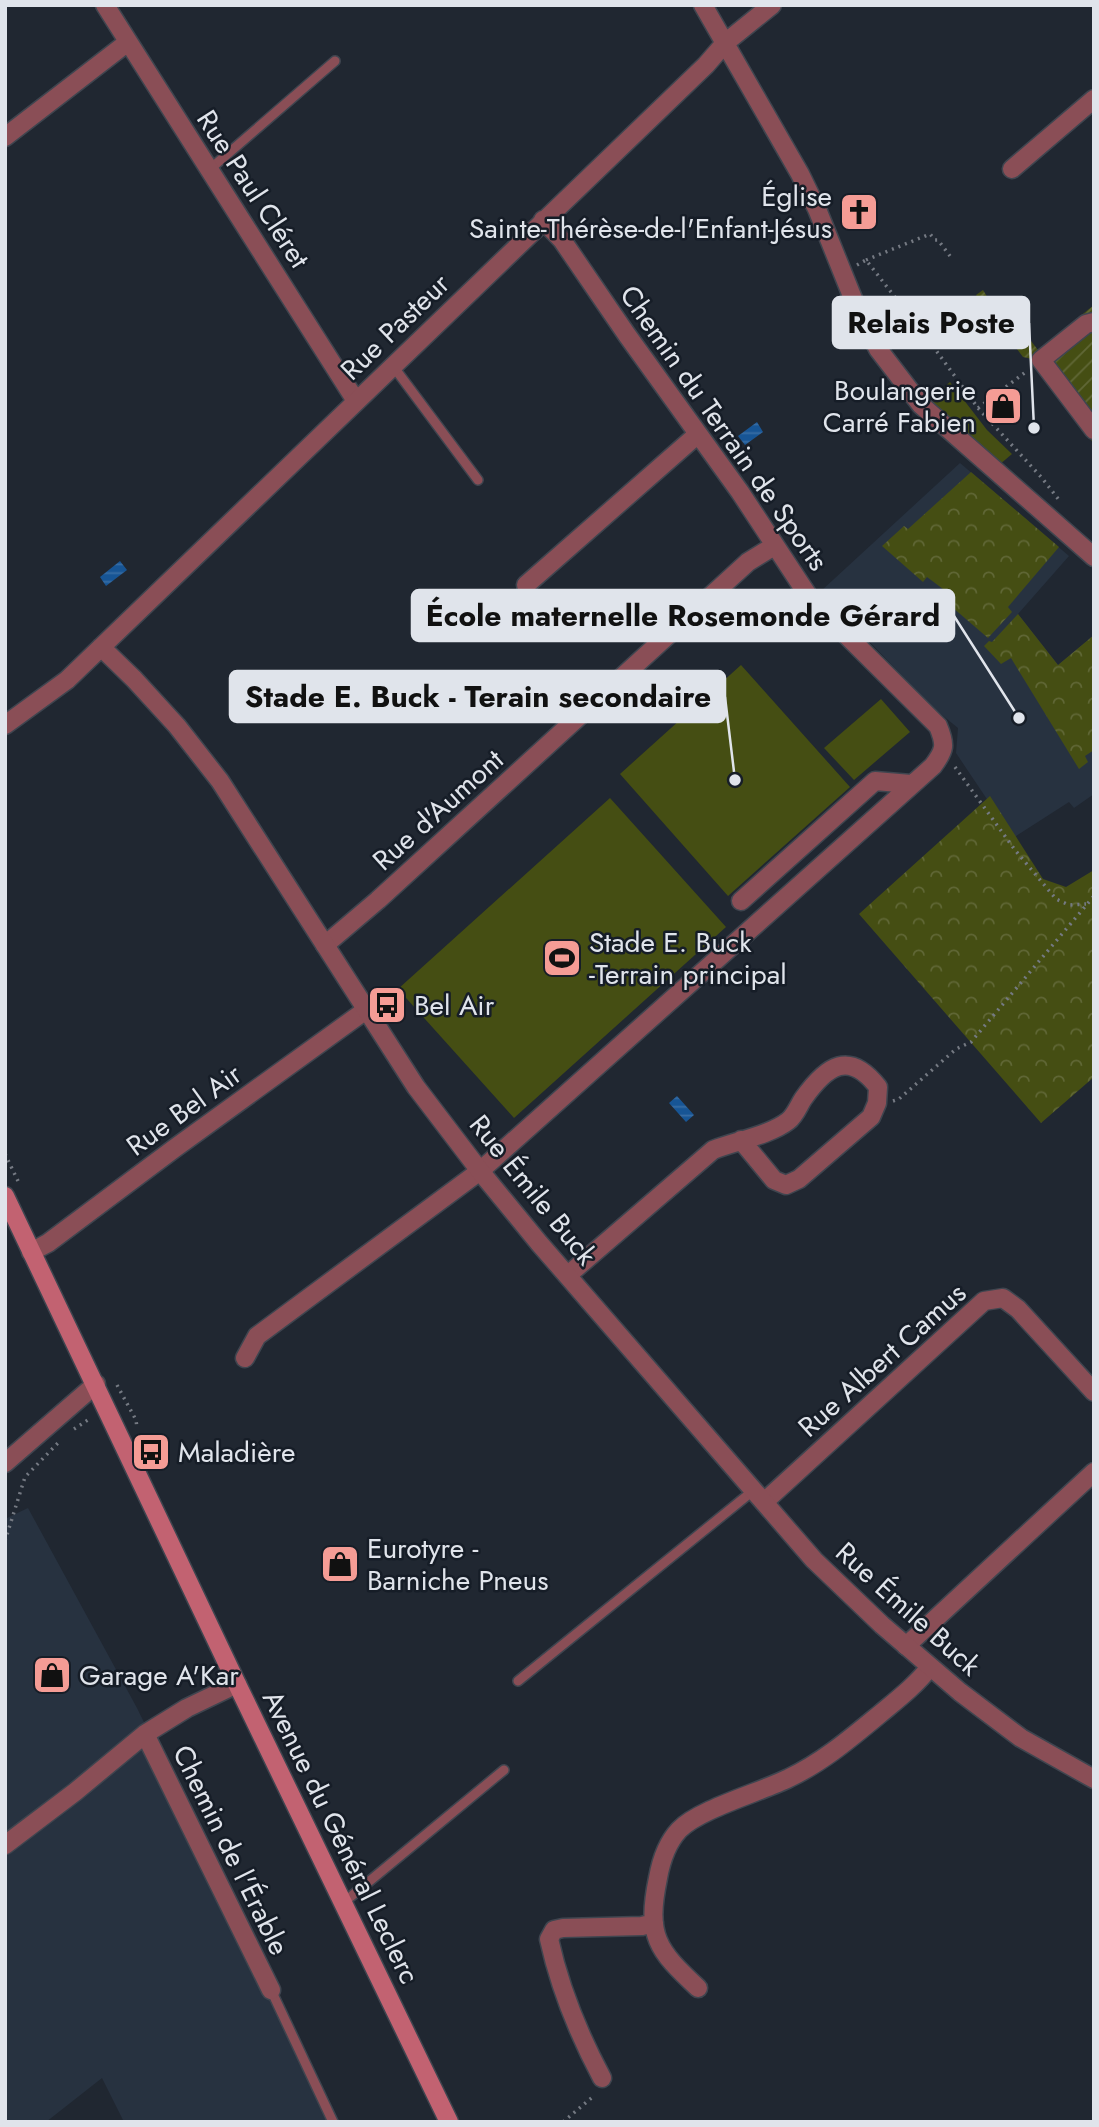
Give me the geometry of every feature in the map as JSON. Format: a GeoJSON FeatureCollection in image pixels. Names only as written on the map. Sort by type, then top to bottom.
{"type":"FeatureCollection","features":[{"type":"Feature","properties":{"kind":"main road","name":"Avenue du Général Leclerc"},"geometry":{"type":"LineString","coordinates":[[5,1196],[449,2122]]}},
{"type":"Feature","properties":{"kind":"street","name":"Rue Paul Cléret"},"geometry":{"type":"LineString","coordinates":[[105,5],[356,401]]}},
{"type":"Feature","properties":{"kind":"street"},"geometry":{"type":"LineString","coordinates":[[704,5],[800,174],[856,306],[876,344],[905,386],[921,405],[1094,557]]}},
{"type":"Feature","properties":{"kind":"street","name":"Rue Pasteur"},"geometry":{"type":"LineString","coordinates":[[101,647],[706,65],[725,43],[772,5]]}},
{"type":"Feature","properties":{"kind":"street"},"geometry":{"type":"LineString","coordinates":[[5,137],[128,42]]}},
{"type":"Feature","properties":{"kind":"street"},"geometry":{"type":"LineString","coordinates":[[1012,169],[1094,99]]}},
{"type":"Feature","properties":{"kind":"street","name":"Chemin du Terrain de Sports"},"geometry":{"type":"LineString","coordinates":[[543,220],[562,240],[740,492],[811,600],[937,726],[943,738],[943,753]]}},
{"type":"Feature","properties":{"kind":"street"},"geometry":{"type":"LineString","coordinates":[[1094,323],[1086,324],[1041,360],[1094,431]]}},
{"type":"Feature","properties":{"kind":"street"},"geometry":{"type":"LineString","coordinates":[[526,585],[698,434]]}},
{"type":"Feature","properties":{"kind":"street","name":"Rue d'Aumont"},"geometry":{"type":"LineString","coordinates":[[325,945],[378,900],[748,562],[774,546]]}},
{"type":"Feature","properties":{"kind":"street"},"geometry":{"type":"LineString","coordinates":[[5,724],[67,680],[101,647]]}},
{"type":"Feature","properties":{"kind":"street","name":"Rue Émile Buck"},"geometry":{"type":"LineString","coordinates":[[101,647],[177,726],[220,781],[416,1087],[480,1171],[814,1560],[960,1692],[1020,1738],[1094,1779]]}},
{"type":"Feature","properties":{"kind":"street"},"geometry":{"type":"LineString","coordinates":[[245,1358],[257,1336],[480,1171],[933,766],[943,753]]}},
{"type":"Feature","properties":{"kind":"street"},"geometry":{"type":"LineString","coordinates":[[741,901],[875,781],[912,784]]}},
{"type":"Feature","properties":{"kind":"street","name":"Rue Bel Air"},"geometry":{"type":"LineString","coordinates":[[32,1252],[48,1244],[366,1010]]}},
{"type":"Feature","properties":{"kind":"street"},"geometry":{"type":"LineString","coordinates":[[568,1275],[713,1150],[741,1140],[761,1135],[790,1120],[824,1074],[840,1066],[856,1066],[878,1087],[877,1103],[871,1117],[799,1178],[786,1185],[774,1180],[741,1140]]}},
{"type":"Feature","properties":{"kind":"street","name":"Rue Albert Camus"},"geometry":{"type":"LineString","coordinates":[[759,1496],[984,1301],[1003,1298],[1018,1309],[1094,1392]]}},
{"type":"Feature","properties":{"kind":"street"},"geometry":{"type":"LineString","coordinates":[[5,1463],[96,1384]]}},
{"type":"Feature","properties":{"kind":"street"},"geometry":{"type":"LineString","coordinates":[[906,1646],[1094,1472]]}},
{"type":"Feature","properties":{"kind":"street"},"geometry":{"type":"LineString","coordinates":[[698,1989],[669,1962],[654,1933],[653,1902],[662,1858],[680,1830],[699,1816],[791,1778],[841,1746],[916,1683],[930,1667]]}},
{"type":"Feature","properties":{"kind":"street"},"geometry":{"type":"LineString","coordinates":[[5,1845],[145,1734],[187,1708],[237,1684]]}},
{"type":"Feature","properties":{"kind":"street","name":"Chemin de l'Érable"},"geometry":{"type":"LineString","coordinates":[[145,1734],[271,1990]]}},
{"type":"Feature","properties":{"kind":"street"},"geometry":{"type":"LineString","coordinates":[[602,2078],[572,2017],[556,1971],[549,1939],[554,1930],[563,1928],[642,1926],[654,1923]]}},
{"type":"Feature","properties":{"kind":"lane"},"geometry":{"type":"LineString","coordinates":[[209,170],[335,61]]}},
{"type":"Feature","properties":{"kind":"lane"},"geometry":{"type":"LineString","coordinates":[[393,366],[478,480]]}},
{"type":"Feature","properties":{"kind":"lane"},"geometry":{"type":"LineString","coordinates":[[518,1681],[759,1496]]}},
{"type":"Feature","properties":{"kind":"lane"},"geometry":{"type":"LineString","coordinates":[[343,1903],[504,1770]]}},
{"type":"Feature","properties":{"kind":"lane"},"geometry":{"type":"LineString","coordinates":[[271,1990],[333,2122]]}},
{"type":"Feature","properties":{"kind":"path"},"geometry":{"type":"LineString","coordinates":[[850,266],[930,234],[950,256]]}},
{"type":"Feature","properties":{"kind":"path"},"geometry":{"type":"LineString","coordinates":[[866,260],[978,408],[1065,507]]}},
{"type":"Feature","properties":{"kind":"path"},"geometry":{"type":"LineString","coordinates":[[978,408],[1041,360]]}},
{"type":"Feature","properties":{"kind":"path"},"geometry":{"type":"LineString","coordinates":[[943,753],[1056,899],[1069,905],[1086,904]]}},
{"type":"Feature","properties":{"kind":"path"},"geometry":{"type":"LineString","coordinates":[[877,1103],[899,1099],[956,1049],[971,1042],[1094,896]]}},
{"type":"Feature","properties":{"kind":"path"},"geometry":{"type":"LineString","coordinates":[[68,1434],[125,1398]]}},
{"type":"Feature","properties":{"kind":"path"},"geometry":{"type":"LineString","coordinates":[[5,1541],[25,1477],[61,1440]]}},
{"type":"Feature","properties":{"kind":"path"},"geometry":{"type":"LineString","coordinates":[[563,2122],[599,2092],[602,2078]]}},
{"type":"Feature","properties":{"kind":"shaded area"},"geometry":{"type":"Polygon","coordinates":[[[960,463],[1069,556],[1018,614],[1058,665],[1094,635],[1094,794],[1074,808],[1069,802],[1013,838],[956,753],[958,728],[931,706],[821,591],[960,463]]]}},
{"type":"Feature","properties":{"kind":"shaded area"},"geometry":{"type":"Polygon","coordinates":[[[28,1508],[137,1708],[340,2122],[124,2122],[102,2078],[46,2122],[5,2122],[5,1519],[28,1508]]]}},
{"type":"Feature","properties":{"kind":"green space"},"geometry":{"type":"Polygon","coordinates":[[[983,290],[1011,329],[1018,324],[1038,350],[1094,305],[1094,444],[1032,359],[1023,357],[976,295],[983,290]]]}},
{"type":"Feature","properties":{"kind":"green space"},"geometry":{"type":"Polygon","coordinates":[[[950,382],[987,430],[1012,454],[999,465],[930,406],[950,382]]]}},
{"type":"Feature","properties":{"kind":"green space"},"geometry":{"type":"Polygon","coordinates":[[[971,472],[1059,547],[1008,607],[1012,612],[988,638],[945,601],[949,597],[943,589],[927,577],[923,582],[882,546],[904,526],[908,529],[971,472]]]}},
{"type":"Feature","properties":{"kind":"green space"},"geometry":{"type":"Polygon","coordinates":[[[1018,614],[1058,665],[1094,635],[1094,750],[1085,756],[1088,762],[1079,769],[1011,658],[1001,664],[984,646],[989,641],[992,642],[1018,614]]]}},
{"type":"Feature","properties":{"kind":"green space"},"geometry":{"type":"Polygon","coordinates":[[[741,665],[850,787],[728,896],[620,774],[741,665]]]}},
{"type":"Feature","properties":{"kind":"green space"},"geometry":{"type":"Polygon","coordinates":[[[881,699],[910,732],[854,780],[824,748],[881,699]]]}},
{"type":"Feature","properties":{"kind":"green space"},"geometry":{"type":"Polygon","coordinates":[[[990,796],[1043,879],[1066,887],[1094,870],[1094,1077],[1041,1123],[859,914],[990,796]]]}},
{"type":"Feature","properties":{"kind":"green space","name":"Stade E. Buck -Terrain principal"},"geometry":{"type":"Polygon","coordinates":[[[610,798],[726,927],[514,1118],[398,989],[610,798]]]}},
{"type":"Feature","properties":{"kind":"water"},"geometry":{"type":"Polygon","coordinates":[[[757,422],[763,432],[745,445],[738,436],[757,422]]]}},
{"type":"Feature","properties":{"kind":"water"},"geometry":{"type":"Polygon","coordinates":[[[120,561],[127,570],[106,586],[100,577],[120,561]]]}},
{"type":"Feature","properties":{"kind":"water"},"geometry":{"type":"Polygon","coordinates":[[[677,1096],[694,1115],[686,1122],[669,1103],[677,1096]]]}},
{"type":"Feature","properties":{"kind":"place","name":"Église Sainte-Thérèse-de-l'Enfant-Jésus"},"geometry":{"type":"Point","coordinates":[859,212]}},
{"type":"Feature","properties":{"kind":"place","name":"Boulangerie Carré Fabien"},"geometry":{"type":"Point","coordinates":[1003,406]}},
{"type":"Feature","properties":{"kind":"place","name":"Relais Poste"},"geometry":{"type":"Point","coordinates":[1034,428]}},
{"type":"Feature","properties":{"kind":"place","name":"École maternelle Rosemonde Gérard"},"geometry":{"type":"Point","coordinates":[1019,718]}},
{"type":"Feature","properties":{"kind":"place","name":"Stade E. Buck - Terain secondaire"},"geometry":{"type":"Point","coordinates":[735,780]}},
{"type":"Feature","properties":{"kind":"place","name":"Stade E. Buck -Terrain principal"},"geometry":{"type":"Point","coordinates":[562,958]}},
{"type":"Feature","properties":{"kind":"place","name":"Bel Air"},"geometry":{"type":"Point","coordinates":[387,1005]}},
{"type":"Feature","properties":{"kind":"place","name":"Maladière"},"geometry":{"type":"Point","coordinates":[151,1452]}},
{"type":"Feature","properties":{"kind":"place","name":"Eurotyre - Barniche Pneus"},"geometry":{"type":"Point","coordinates":[340,1564]}},
{"type":"Feature","properties":{"kind":"place","name":"Garage A'Kar"},"geometry":{"type":"Point","coordinates":[52,1675]}}]}
